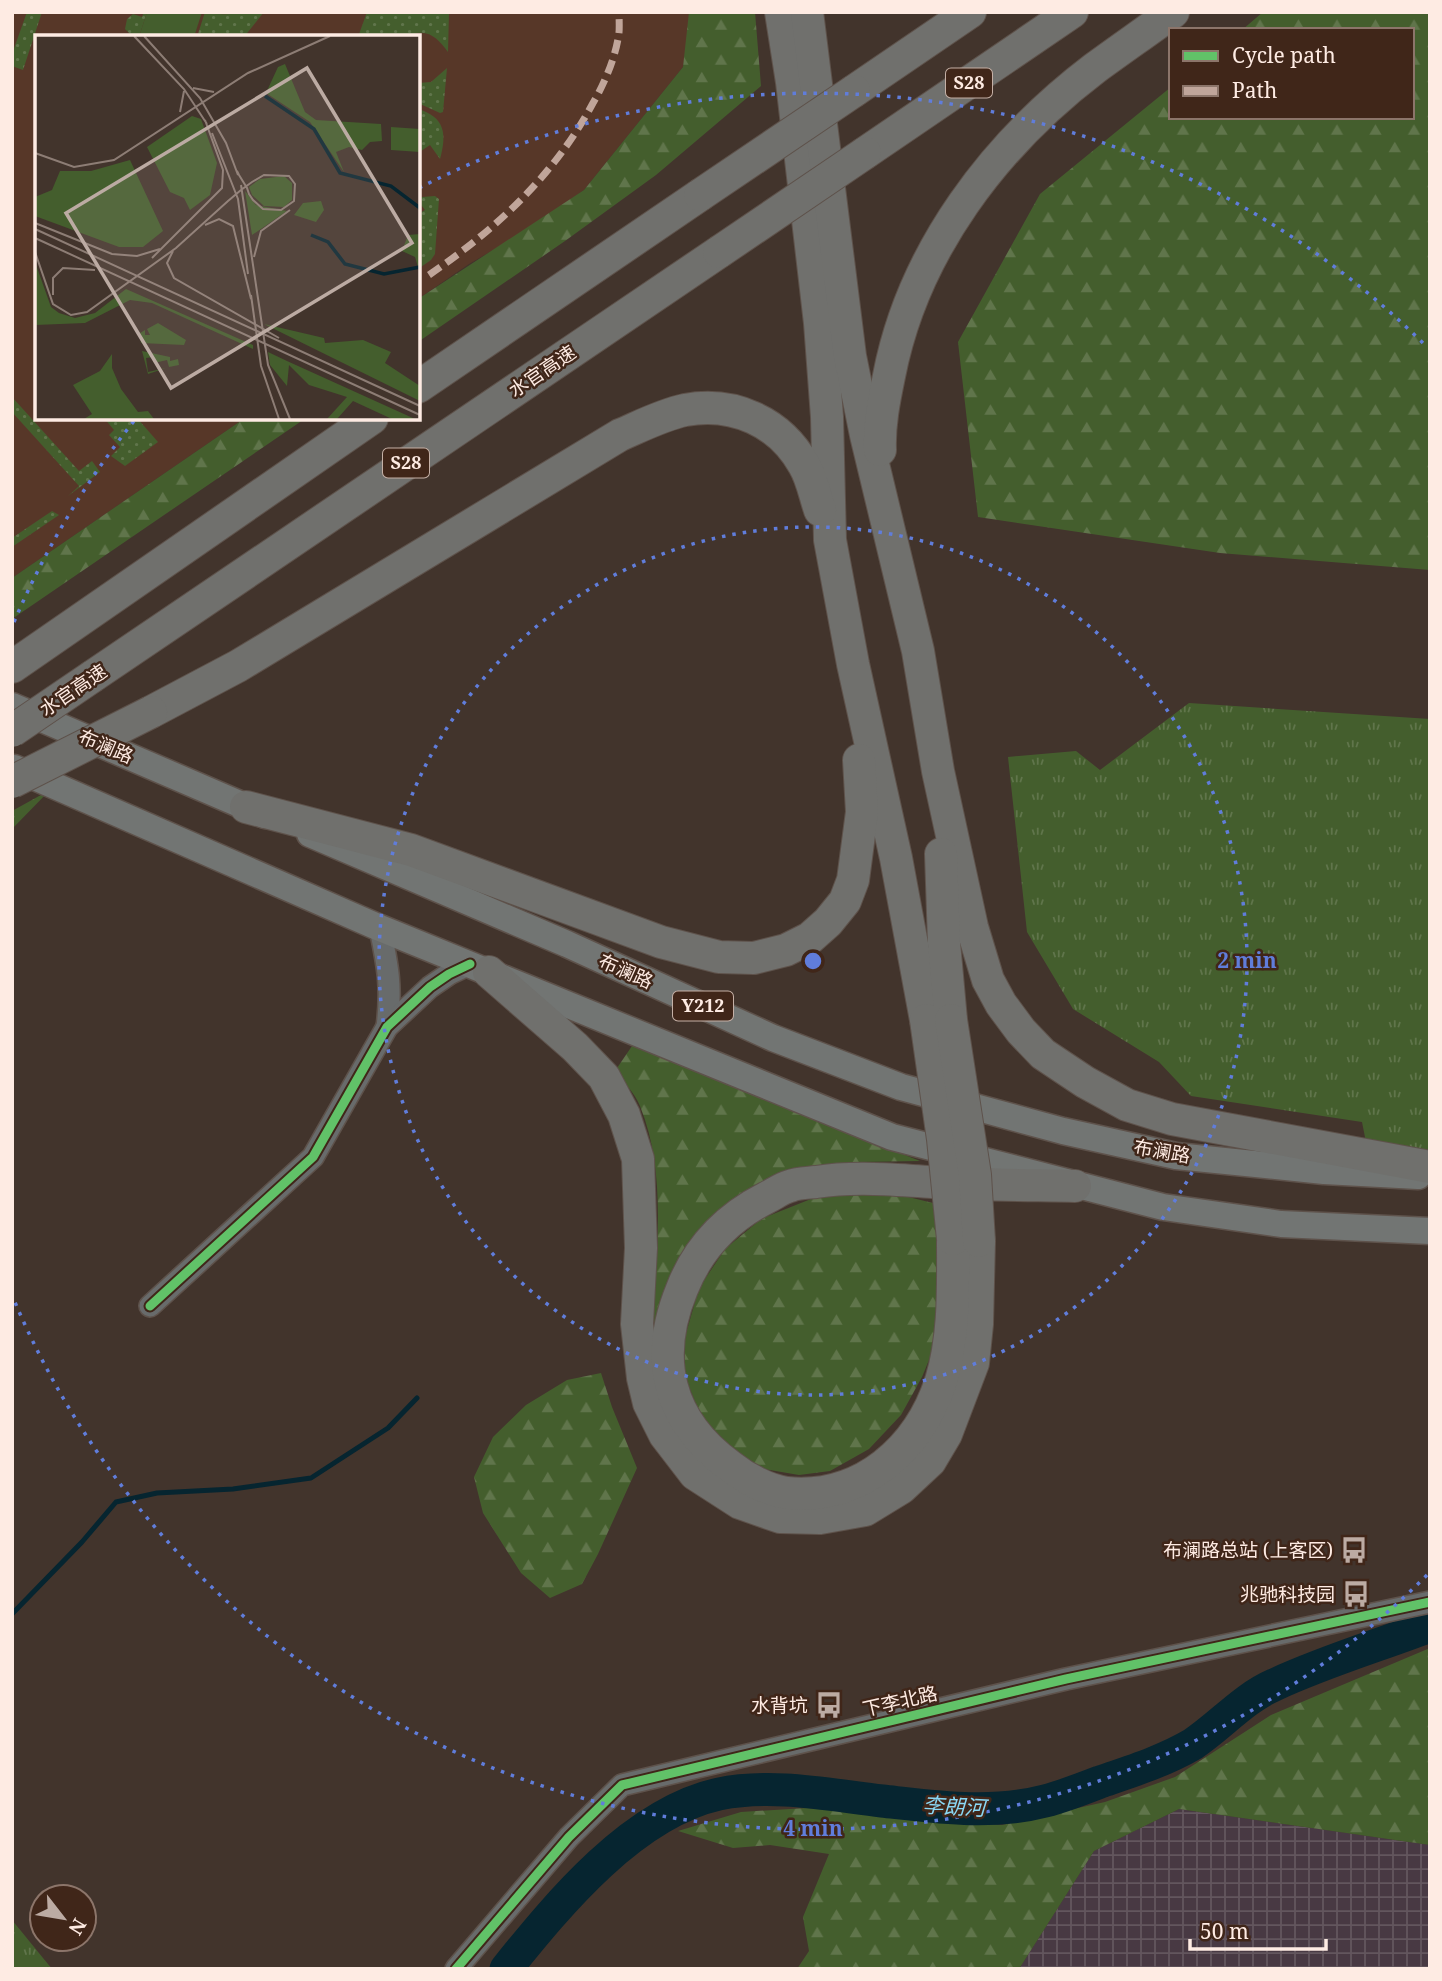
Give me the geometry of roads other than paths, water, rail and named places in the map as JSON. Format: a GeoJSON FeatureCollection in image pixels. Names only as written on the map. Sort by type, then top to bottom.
{"type":"FeatureCollection","features":[{"type":"Feature","properties":{"kind":"highway"},"geometry":{"type":"LineString","coordinates":[[781,12],[792,82],[820,323],[827,417],[830,540]]}},
{"type":"Feature","properties":{"kind":"highway"},"geometry":{"type":"LineString","coordinates":[[807,12],[850,356],[866,435],[918,651],[938,771],[972,927],[984,969],[1001,1004],[1043,1054],[1085,1082],[1127,1105],[1172,1119],[1430,1167]]}},
{"type":"Feature","properties":{"kind":"highway"},"geometry":{"type":"LineString","coordinates":[[906,55],[947,12]]}},
{"type":"Feature","properties":{"kind":"highway"},"geometry":{"type":"LineString","coordinates":[[420,386],[970,12]]}},
{"type":"Feature","properties":{"kind":"highway","name":"水官高速"},"geometry":{"type":"LineString","coordinates":[[12,731],[1072,12]]}},
{"type":"Feature","properties":{"kind":"highway"},"geometry":{"type":"LineString","coordinates":[[885,514],[879,437],[893,355],[905,314],[942,238],[967,197],[1024,131],[1094,69],[1173,12]]}},
{"type":"Feature","properties":{"kind":"highway"},"geometry":{"type":"LineString","coordinates":[[12,782],[238,666],[620,435],[655,419],[687,410],[719,409],[748,414],[769,425],[790,444],[806,467],[830,540],[853,664],[896,858],[938,1020]]}},
{"type":"Feature","properties":{"kind":"highway"},"geometry":{"type":"LineString","coordinates":[[21,661],[369,420]]}},
{"type":"Feature","properties":{"kind":"highway"},"geometry":{"type":"LineString","coordinates":[[246,807],[411,850],[661,942],[719,957],[765,956],[786,950],[810,938],[845,901],[853,880],[862,812],[853,664]]}},
{"type":"Feature","properties":{"kind":"highway"},"geometry":{"type":"LineString","coordinates":[[480,968],[575,1046],[604,1077],[624,1115],[638,1159],[640,1248],[637,1324],[643,1378],[649,1403],[665,1435],[695,1474],[740,1503],[780,1517],[820,1518],[865,1510],[901,1488],[930,1461],[946,1434],[973,1363],[978,1324],[966,1240],[943,1139],[938,1020],[944,943],[938,771]]}},
{"type":"Feature","properties":{"kind":"highway"},"geometry":{"type":"LineString","coordinates":[[966,1240],[951,1336],[940,1382],[920,1427],[893,1459],[854,1485],[817,1493],[784,1492],[745,1478],[711,1453],[684,1421],[670,1385],[668,1354],[673,1309],[690,1269],[716,1232],[751,1206],[790,1185],[837,1178],[1076,1186]]}},
{"type":"Feature","properties":{"kind":"main road","name":"布澜路"},"geometry":{"type":"LineString","coordinates":[[12,706],[567,944],[773,1038],[901,1087],[1063,1131],[1176,1156],[1324,1171],[1430,1176]]}},
{"type":"Feature","properties":{"kind":"main road","name":"Y212"},"geometry":{"type":"LineString","coordinates":[[12,768],[380,928],[892,1138],[1163,1207],[1282,1224],[1430,1231]]}},
{"type":"Feature","properties":{"kind":"street"},"geometry":{"type":"LineString","coordinates":[[380,928],[389,971],[390,1003],[387,1027]]}},
{"type":"Feature","properties":{"kind":"street"},"geometry":{"type":"LineString","coordinates":[[150,1306],[313,1157],[387,1027],[430,987],[449,974],[480,968]]}},
{"type":"Feature","properties":{"kind":"street","name":"下李北路"},"geometry":{"type":"LineString","coordinates":[[456,1969],[569,1837],[622,1784],[1066,1679],[1430,1602]]}},
{"type":"Feature","properties":{"kind":"waterway"},"geometry":{"type":"LineString","coordinates":[[12,1614],[82,1542],[116,1502],[157,1493],[233,1489],[311,1478],[388,1428],[417,1398]]}},
{"type":"Feature","properties":{"kind":"waterway","name":"李朗河"},"geometry":{"type":"LineString","coordinates":[[506,1969],[550,1916],[600,1864],[628,1840],[687,1804],[719,1794],[760,1790],[801,1791],[964,1809],[1004,1808],[1045,1801],[1171,1756],[1193,1744],[1252,1697],[1274,1685],[1427,1627]]}},
{"type":"Feature","properties":{"kind":"place","name":"布澜路总站 (上客区)"},"geometry":{"type":"Point","coordinates":[1354,1550]}},
{"type":"Feature","properties":{"kind":"place","name":"兆驰科技园"},"geometry":{"type":"Point","coordinates":[1356,1594]}},
{"type":"Feature","properties":{"kind":"place","name":"水背坑"},"geometry":{"type":"Point","coordinates":[829,1705]}}]}
